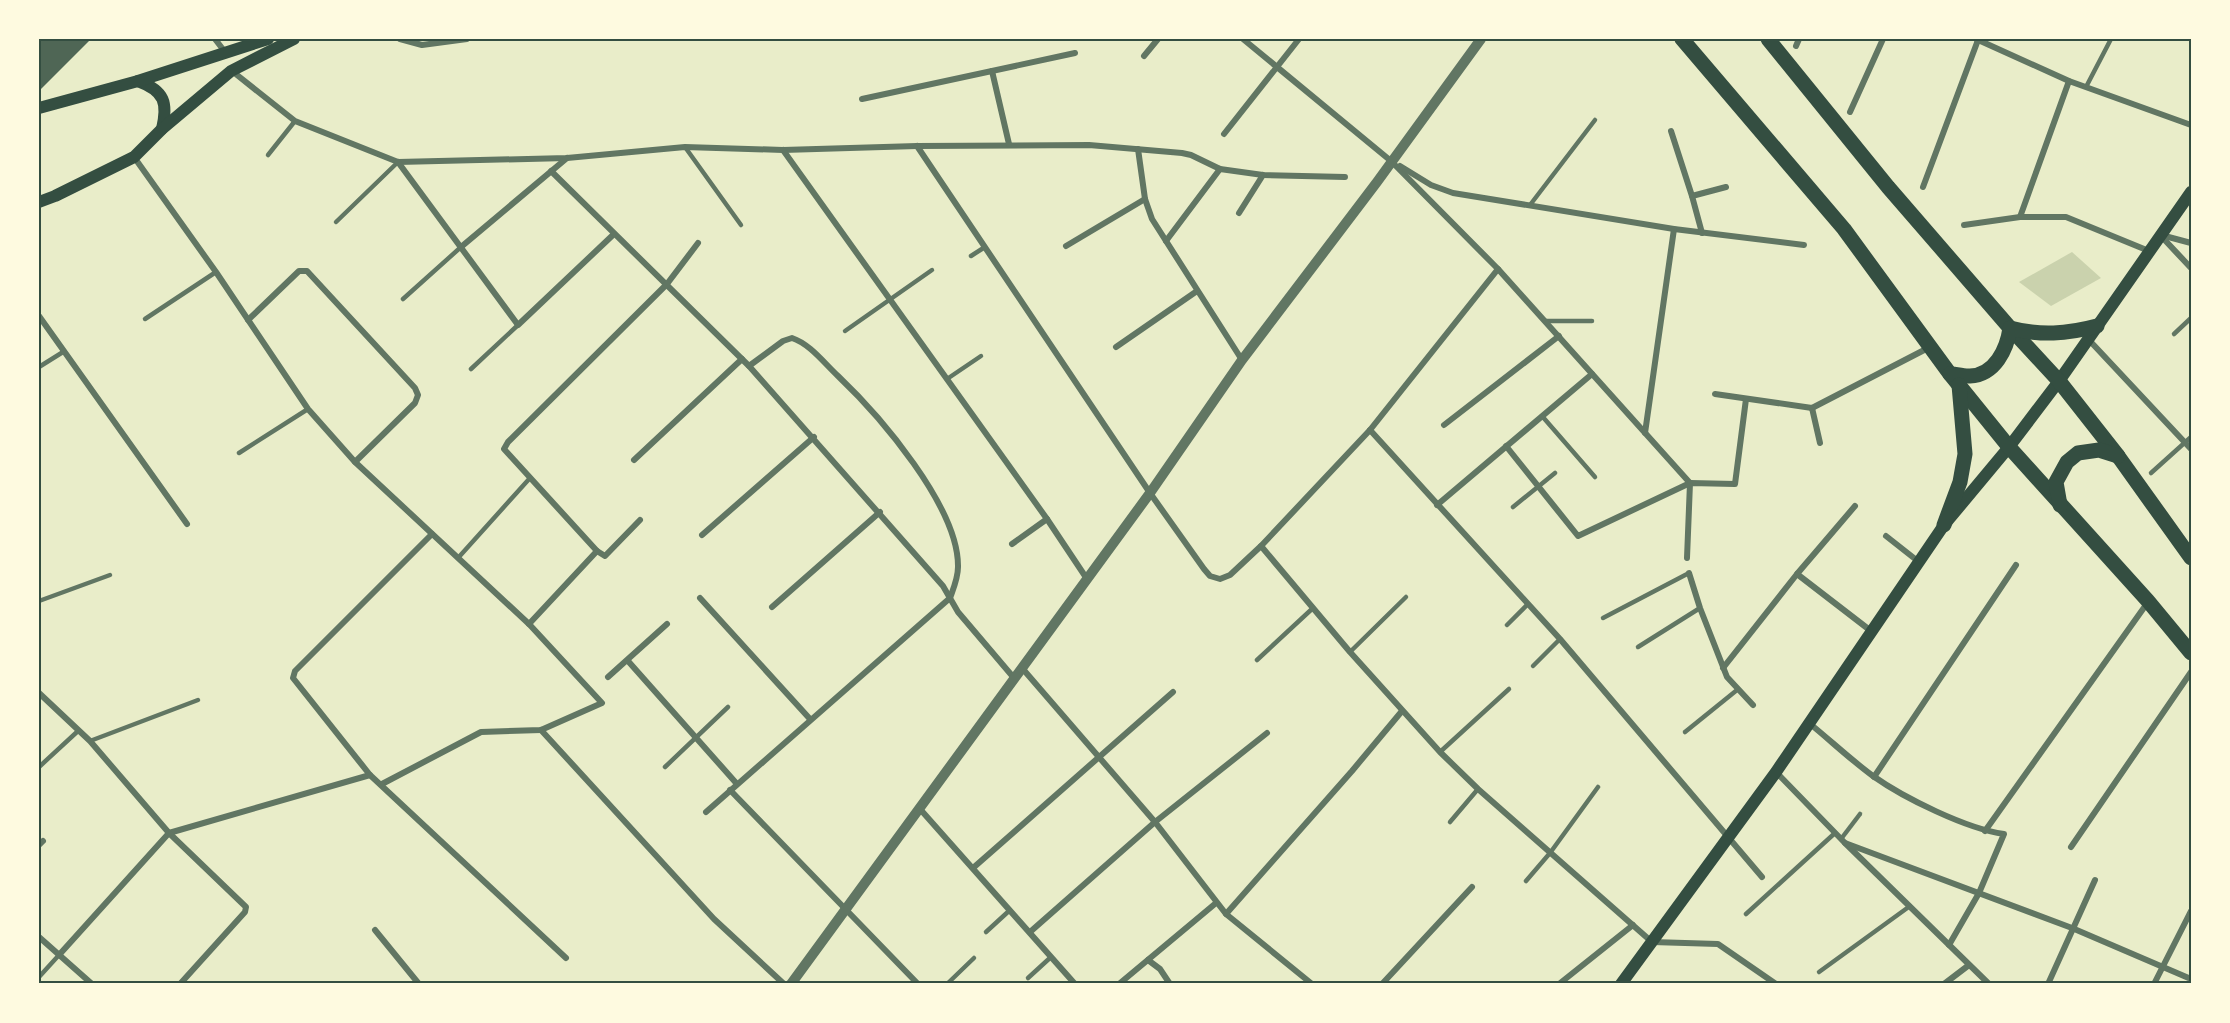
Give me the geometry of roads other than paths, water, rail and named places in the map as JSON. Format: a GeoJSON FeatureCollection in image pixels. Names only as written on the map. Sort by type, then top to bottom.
{"type":"FeatureCollection","features":[{"type":"Feature","properties":{"kind":"main road"},"geometry":{"type":"LineString","coordinates":[[39,108],[138,81],[268,39]]}},
{"type":"Feature","properties":{"kind":"main road"},"geometry":{"type":"LineString","coordinates":[[39,202],[134,157],[162,129],[231,71],[294,39]]}},
{"type":"Feature","properties":{"kind":"main road"},"geometry":{"type":"LineString","coordinates":[[1682,39],[1844,230],[1955,379],[2009,447],[2148,601],[2191,653]]}},
{"type":"Feature","properties":{"kind":"main road"},"geometry":{"type":"LineString","coordinates":[[1768,39],[1888,187],[2059,381],[2118,456],[2191,558]]}},
{"type":"Feature","properties":{"kind":"main road"},"geometry":{"type":"LineString","coordinates":[[138,81],[151,86],[163,97],[166,112],[162,129]]}},
{"type":"Feature","properties":{"kind":"main road"},"geometry":{"type":"LineString","coordinates":[[1621,984],[1776,772],[1944,525],[2009,447],[2059,381],[2191,192]]}},
{"type":"Feature","properties":{"kind":"main road"},"geometry":{"type":"LineString","coordinates":[[1955,379],[1983,372],[1994,365],[2008,342],[2010,328]]}},
{"type":"Feature","properties":{"kind":"main road"},"geometry":{"type":"LineString","coordinates":[[2010,328],[2028,333],[2093,333]]}},
{"type":"Feature","properties":{"kind":"main road"},"geometry":{"type":"LineString","coordinates":[[1944,525],[1960,482],[1965,454],[1955,379]]}},
{"type":"Feature","properties":{"kind":"main road"},"geometry":{"type":"LineString","coordinates":[[2060,506],[2056,482],[2067,462],[2078,453],[2099,450],[2118,456]]}},
{"type":"Feature","properties":{"kind":"street"},"geometry":{"type":"LineString","coordinates":[[215,39],[225,52]]}},
{"type":"Feature","properties":{"kind":"street"},"geometry":{"type":"LineString","coordinates":[[400,39],[422,45],[467,39]]}},
{"type":"Feature","properties":{"kind":"street"},"geometry":{"type":"LineString","coordinates":[[1144,56],[1158,39]]}},
{"type":"Feature","properties":{"kind":"street"},"geometry":{"type":"LineString","coordinates":[[1243,39],[1391,161],[1498,269],[1690,483],[1687,558]]}},
{"type":"Feature","properties":{"kind":"street"},"geometry":{"type":"LineString","coordinates":[[1224,134],[1299,39]]}},
{"type":"Feature","properties":{"kind":"street"},"geometry":{"type":"LineString","coordinates":[[791,984],[1150,493],[1242,360],[1481,39]]}},
{"type":"Feature","properties":{"kind":"street"},"geometry":{"type":"LineString","coordinates":[[1850,112],[1883,39]]}},
{"type":"Feature","properties":{"kind":"street"},"geometry":{"type":"LineString","coordinates":[[1923,187],[1978,39],[2069,81],[2191,125]]}},
{"type":"Feature","properties":{"kind":"street"},"geometry":{"type":"LineString","coordinates":[[862,99],[1075,53]]}},
{"type":"Feature","properties":{"kind":"street"},"geometry":{"type":"LineString","coordinates":[[231,71],[295,121],[398,162],[567,158],[685,147],[783,150],[1009,144],[1089,145],[1191,155],[1220,169],[1263,175],[1345,177]]}},
{"type":"Feature","properties":{"kind":"street"},"geometry":{"type":"LineString","coordinates":[[992,71],[1009,144]]}},
{"type":"Feature","properties":{"kind":"street"},"geometry":{"type":"LineString","coordinates":[[2020,217],[2069,81]]}},
{"type":"Feature","properties":{"kind":"street"},"geometry":{"type":"LineString","coordinates":[[1671,131],[1702,233]]}},
{"type":"Feature","properties":{"kind":"street"},"geometry":{"type":"LineString","coordinates":[[917,146],[1150,493],[1210,576],[1220,579],[1230,575],[1261,546],[1370,430],[1498,269]]}},
{"type":"Feature","properties":{"kind":"street"},"geometry":{"type":"LineString","coordinates":[[1138,149],[1145,199],[1152,219],[1242,360]]}},
{"type":"Feature","properties":{"kind":"street"},"geometry":{"type":"LineString","coordinates":[[783,150],[1047,519],[1087,579]]}},
{"type":"Feature","properties":{"kind":"street"},"geometry":{"type":"LineString","coordinates":[[134,157],[308,409],[355,462],[529,624],[602,703],[542,730],[481,732],[382,784]]}},
{"type":"Feature","properties":{"kind":"street"},"geometry":{"type":"LineString","coordinates":[[460,247],[567,158]]}},
{"type":"Feature","properties":{"kind":"street"},"geometry":{"type":"LineString","coordinates":[[1391,161],[1431,185],[1454,193],[1674,229],[1804,245]]}},
{"type":"Feature","properties":{"kind":"street"},"geometry":{"type":"LineString","coordinates":[[398,162],[518,325],[614,234]]}},
{"type":"Feature","properties":{"kind":"street"},"geometry":{"type":"LineString","coordinates":[[1166,241],[1220,169]]}},
{"type":"Feature","properties":{"kind":"street"},"geometry":{"type":"LineString","coordinates":[[551,171],[749,366],[814,437],[943,586],[958,612],[1014,678]]}},
{"type":"Feature","properties":{"kind":"street"},"geometry":{"type":"LineString","coordinates":[[1239,213],[1263,175]]}},
{"type":"Feature","properties":{"kind":"street"},"geometry":{"type":"LineString","coordinates":[[1692,196],[1726,187]]}},
{"type":"Feature","properties":{"kind":"street"},"geometry":{"type":"LineString","coordinates":[[1066,246],[1145,199]]}},
{"type":"Feature","properties":{"kind":"street"},"geometry":{"type":"LineString","coordinates":[[1964,225],[2020,217],[2066,217],[2149,251]]}},
{"type":"Feature","properties":{"kind":"street"},"geometry":{"type":"LineString","coordinates":[[1645,433],[1674,229]]}},
{"type":"Feature","properties":{"kind":"street"},"geometry":{"type":"LineString","coordinates":[[2161,235],[2191,243]]}},
{"type":"Feature","properties":{"kind":"street"},"geometry":{"type":"LineString","coordinates":[[2161,235],[2191,268]]}},
{"type":"Feature","properties":{"kind":"street"},"geometry":{"type":"LineString","coordinates":[[640,520],[605,556],[597,551],[506,454],[504,449],[508,442],[667,284],[698,243]]}},
{"type":"Feature","properties":{"kind":"street"},"geometry":{"type":"LineString","coordinates":[[248,320],[299,271],[308,271],[415,387],[418,395],[415,404],[355,462]]}},
{"type":"Feature","properties":{"kind":"street"},"geometry":{"type":"LineString","coordinates":[[1116,346],[1197,291]]}},
{"type":"Feature","properties":{"kind":"street"},"geometry":{"type":"LineString","coordinates":[[39,316],[187,525]]}},
{"type":"Feature","properties":{"kind":"street"},"geometry":{"type":"LineString","coordinates":[[2093,333],[2191,449]]}},
{"type":"Feature","properties":{"kind":"street"},"geometry":{"type":"LineString","coordinates":[[1444,425],[1559,336]]}},
{"type":"Feature","properties":{"kind":"street"},"geometry":{"type":"LineString","coordinates":[[706,812],[950,598],[956,583],[958,566],[950,529],[919,471],[863,400],[806,345],[792,338],[783,341],[749,366]]}},
{"type":"Feature","properties":{"kind":"street"},"geometry":{"type":"LineString","coordinates":[[1715,394],[1812,408],[1930,346]]}},
{"type":"Feature","properties":{"kind":"street"},"geometry":{"type":"LineString","coordinates":[[634,460],[742,359]]}},
{"type":"Feature","properties":{"kind":"street"},"geometry":{"type":"LineString","coordinates":[[1437,505],[1592,374]]}},
{"type":"Feature","properties":{"kind":"street"},"geometry":{"type":"LineString","coordinates":[[1506,446],[1578,536],[1690,483],[1735,484],[1746,399]]}},
{"type":"Feature","properties":{"kind":"street"},"geometry":{"type":"LineString","coordinates":[[1812,408],[1820,443]]}},
{"type":"Feature","properties":{"kind":"street"},"geometry":{"type":"LineString","coordinates":[[1370,430],[1560,639],[1762,877]]}},
{"type":"Feature","properties":{"kind":"street"},"geometry":{"type":"LineString","coordinates":[[702,535],[814,437]]}},
{"type":"Feature","properties":{"kind":"street"},"geometry":{"type":"LineString","coordinates":[[1723,668],[1797,574],[1855,506]]}},
{"type":"Feature","properties":{"kind":"street"},"geometry":{"type":"LineString","coordinates":[[772,607],[880,512]]}},
{"type":"Feature","properties":{"kind":"street"},"geometry":{"type":"LineString","coordinates":[[1012,544],[1047,519]]}},
{"type":"Feature","properties":{"kind":"street"},"geometry":{"type":"LineString","coordinates":[[432,534],[293,674],[293,678],[370,775],[566,958]]}},
{"type":"Feature","properties":{"kind":"street"},"geometry":{"type":"LineString","coordinates":[[1886,536],[1919,562]]}},
{"type":"Feature","properties":{"kind":"street"},"geometry":{"type":"LineString","coordinates":[[1261,546],[1350,652],[1440,752],[1478,789],[1652,942],[1718,944],[1776,984]]}},
{"type":"Feature","properties":{"kind":"street"},"geometry":{"type":"LineString","coordinates":[[529,624],[597,551]]}},
{"type":"Feature","properties":{"kind":"street"},"geometry":{"type":"LineString","coordinates":[[1874,777],[2016,565]]}},
{"type":"Feature","properties":{"kind":"street"},"geometry":{"type":"LineString","coordinates":[[1689,573],[1723,668],[1737,690],[1753,705]]}},
{"type":"Feature","properties":{"kind":"street"},"geometry":{"type":"LineString","coordinates":[[1797,574],[1871,631]]}},
{"type":"Feature","properties":{"kind":"street"},"geometry":{"type":"LineString","coordinates":[[700,598],[810,719]]}},
{"type":"Feature","properties":{"kind":"street"},"geometry":{"type":"LineString","coordinates":[[1985,831],[2148,601]]}},
{"type":"Feature","properties":{"kind":"street"},"geometry":{"type":"LineString","coordinates":[[608,677],[667,624]]}},
{"type":"Feature","properties":{"kind":"street"},"geometry":{"type":"LineString","coordinates":[[628,661],[737,784]]}},
{"type":"Feature","properties":{"kind":"street"},"geometry":{"type":"LineString","coordinates":[[1022,668],[1155,822],[1226,914],[1312,984]]}},
{"type":"Feature","properties":{"kind":"street"},"geometry":{"type":"LineString","coordinates":[[2071,847],[2191,672]]}},
{"type":"Feature","properties":{"kind":"street"},"geometry":{"type":"LineString","coordinates":[[973,868],[1173,692]]}},
{"type":"Feature","properties":{"kind":"street"},"geometry":{"type":"LineString","coordinates":[[39,693],[90,741],[168,833],[246,907],[245,912],[180,984]]}},
{"type":"Feature","properties":{"kind":"street"},"geometry":{"type":"LineString","coordinates":[[1226,914],[1402,711]]}},
{"type":"Feature","properties":{"kind":"street"},"geometry":{"type":"LineString","coordinates":[[1809,723],[1874,777],[1932,809],[1985,831],[2004,834],[1979,893],[1949,945]]}},
{"type":"Feature","properties":{"kind":"street"},"geometry":{"type":"LineString","coordinates":[[542,730],[714,919],[784,984]]}},
{"type":"Feature","properties":{"kind":"street"},"geometry":{"type":"LineString","coordinates":[[1030,932],[1155,822],[1267,733]]}},
{"type":"Feature","properties":{"kind":"street"},"geometry":{"type":"LineString","coordinates":[[1776,772],[1989,984]]}},
{"type":"Feature","properties":{"kind":"street"},"geometry":{"type":"LineString","coordinates":[[59,955],[168,833],[370,775]]}},
{"type":"Feature","properties":{"kind":"street"},"geometry":{"type":"LineString","coordinates":[[730,790],[918,984]]}},
{"type":"Feature","properties":{"kind":"street"},"geometry":{"type":"LineString","coordinates":[[920,808],[1075,984]]}},
{"type":"Feature","properties":{"kind":"street"},"geometry":{"type":"LineString","coordinates":[[1843,841],[2072,928],[2191,980]]}},
{"type":"Feature","properties":{"kind":"street"},"geometry":{"type":"LineString","coordinates":[[2048,984],[2095,880]]}},
{"type":"Feature","properties":{"kind":"street"},"geometry":{"type":"LineString","coordinates":[[1382,984],[1472,887]]}},
{"type":"Feature","properties":{"kind":"street"},"geometry":{"type":"LineString","coordinates":[[1119,984],[1216,903]]}},
{"type":"Feature","properties":{"kind":"street"},"geometry":{"type":"LineString","coordinates":[[2154,984],[2191,911]]}},
{"type":"Feature","properties":{"kind":"street"},"geometry":{"type":"LineString","coordinates":[[1558,984],[1633,925]]}},
{"type":"Feature","properties":{"kind":"street"},"geometry":{"type":"LineString","coordinates":[[375,930],[419,984]]}},
{"type":"Feature","properties":{"kind":"street"},"geometry":{"type":"LineString","coordinates":[[39,938],[92,984]]}},
{"type":"Feature","properties":{"kind":"street"},"geometry":{"type":"LineString","coordinates":[[1148,960],[1160,969],[1170,984]]}},
{"type":"Feature","properties":{"kind":"street"},"geometry":{"type":"LineString","coordinates":[[1944,984],[1970,965]]}},
{"type":"Feature","properties":{"kind":"lane"},"geometry":{"type":"LineString","coordinates":[[2086,87],[2111,39]]}},
{"type":"Feature","properties":{"kind":"lane"},"geometry":{"type":"LineString","coordinates":[[1530,205],[1595,120]]}},
{"type":"Feature","properties":{"kind":"lane"},"geometry":{"type":"LineString","coordinates":[[268,155],[295,121]]}},
{"type":"Feature","properties":{"kind":"lane"},"geometry":{"type":"LineString","coordinates":[[685,147],[741,225]]}},
{"type":"Feature","properties":{"kind":"lane"},"geometry":{"type":"LineString","coordinates":[[336,222],[398,162]]}},
{"type":"Feature","properties":{"kind":"lane"},"geometry":{"type":"LineString","coordinates":[[403,299],[460,247]]}},
{"type":"Feature","properties":{"kind":"lane"},"geometry":{"type":"LineString","coordinates":[[971,256],[985,247]]}},
{"type":"Feature","properties":{"kind":"lane"},"geometry":{"type":"LineString","coordinates":[[845,332],[932,270]]}},
{"type":"Feature","properties":{"kind":"lane"},"geometry":{"type":"LineString","coordinates":[[145,319],[216,273]]}},
{"type":"Feature","properties":{"kind":"lane"},"geometry":{"type":"LineString","coordinates":[[2174,334],[2191,318]]}},
{"type":"Feature","properties":{"kind":"lane"},"geometry":{"type":"LineString","coordinates":[[1545,321],[1592,321]]}},
{"type":"Feature","properties":{"kind":"lane"},"geometry":{"type":"LineString","coordinates":[[471,369],[518,325]]}},
{"type":"Feature","properties":{"kind":"lane"},"geometry":{"type":"LineString","coordinates":[[39,367],[63,352]]}},
{"type":"Feature","properties":{"kind":"lane"},"geometry":{"type":"LineString","coordinates":[[947,379],[981,356]]}},
{"type":"Feature","properties":{"kind":"lane"},"geometry":{"type":"LineString","coordinates":[[239,453],[308,409]]}},
{"type":"Feature","properties":{"kind":"lane"},"geometry":{"type":"LineString","coordinates":[[1542,416],[1594,477]]}},
{"type":"Feature","properties":{"kind":"lane"},"geometry":{"type":"LineString","coordinates":[[2151,473],[2191,437]]}},
{"type":"Feature","properties":{"kind":"lane"},"geometry":{"type":"LineString","coordinates":[[1513,507],[1555,473]]}},
{"type":"Feature","properties":{"kind":"lane"},"geometry":{"type":"LineString","coordinates":[[458,558],[530,478]]}},
{"type":"Feature","properties":{"kind":"lane"},"geometry":{"type":"LineString","coordinates":[[1603,618],[1689,573]]}},
{"type":"Feature","properties":{"kind":"lane"},"geometry":{"type":"LineString","coordinates":[[39,602],[110,575]]}},
{"type":"Feature","properties":{"kind":"lane"},"geometry":{"type":"LineString","coordinates":[[1350,652],[1406,597]]}},
{"type":"Feature","properties":{"kind":"lane"},"geometry":{"type":"LineString","coordinates":[[1507,625],[1528,604]]}},
{"type":"Feature","properties":{"kind":"lane"},"geometry":{"type":"LineString","coordinates":[[1257,660],[1313,608]]}},
{"type":"Feature","properties":{"kind":"lane"},"geometry":{"type":"LineString","coordinates":[[1638,647],[1700,609]]}},
{"type":"Feature","properties":{"kind":"lane"},"geometry":{"type":"LineString","coordinates":[[1533,666],[1560,639]]}},
{"type":"Feature","properties":{"kind":"lane"},"geometry":{"type":"LineString","coordinates":[[1440,752],[1509,689]]}},
{"type":"Feature","properties":{"kind":"lane"},"geometry":{"type":"LineString","coordinates":[[1685,732],[1737,690]]}},
{"type":"Feature","properties":{"kind":"lane"},"geometry":{"type":"LineString","coordinates":[[90,741],[198,700]]}},
{"type":"Feature","properties":{"kind":"lane"},"geometry":{"type":"LineString","coordinates":[[664,767],[728,707]]}},
{"type":"Feature","properties":{"kind":"lane"},"geometry":{"type":"LineString","coordinates":[[39,767],[78,731]]}},
{"type":"Feature","properties":{"kind":"lane"},"geometry":{"type":"LineString","coordinates":[[1526,881],[1550,853],[1598,787]]}},
{"type":"Feature","properties":{"kind":"lane"},"geometry":{"type":"LineString","coordinates":[[1450,822],[1478,789]]}},
{"type":"Feature","properties":{"kind":"lane"},"geometry":{"type":"LineString","coordinates":[[1843,841],[1860,814]]}},
{"type":"Feature","properties":{"kind":"lane"},"geometry":{"type":"LineString","coordinates":[[1746,914],[1836,832]]}},
{"type":"Feature","properties":{"kind":"lane"},"geometry":{"type":"LineString","coordinates":[[1820,972],[1910,906]]}},
{"type":"Feature","properties":{"kind":"lane"},"geometry":{"type":"LineString","coordinates":[[986,932],[1010,910]]}},
{"type":"Feature","properties":{"kind":"lane"},"geometry":{"type":"LineString","coordinates":[[39,977],[59,955]]}},
{"type":"Feature","properties":{"kind":"lane"},"geometry":{"type":"LineString","coordinates":[[1028,978],[1051,957]]}},
{"type":"Feature","properties":{"kind":"lane"},"geometry":{"type":"LineString","coordinates":[[947,984],[974,958]]}},
{"type":"Feature","properties":{"kind":"lane"},"geometry":{"type":"LineString","coordinates":[[1761,984],[1766,977]]}}]}
